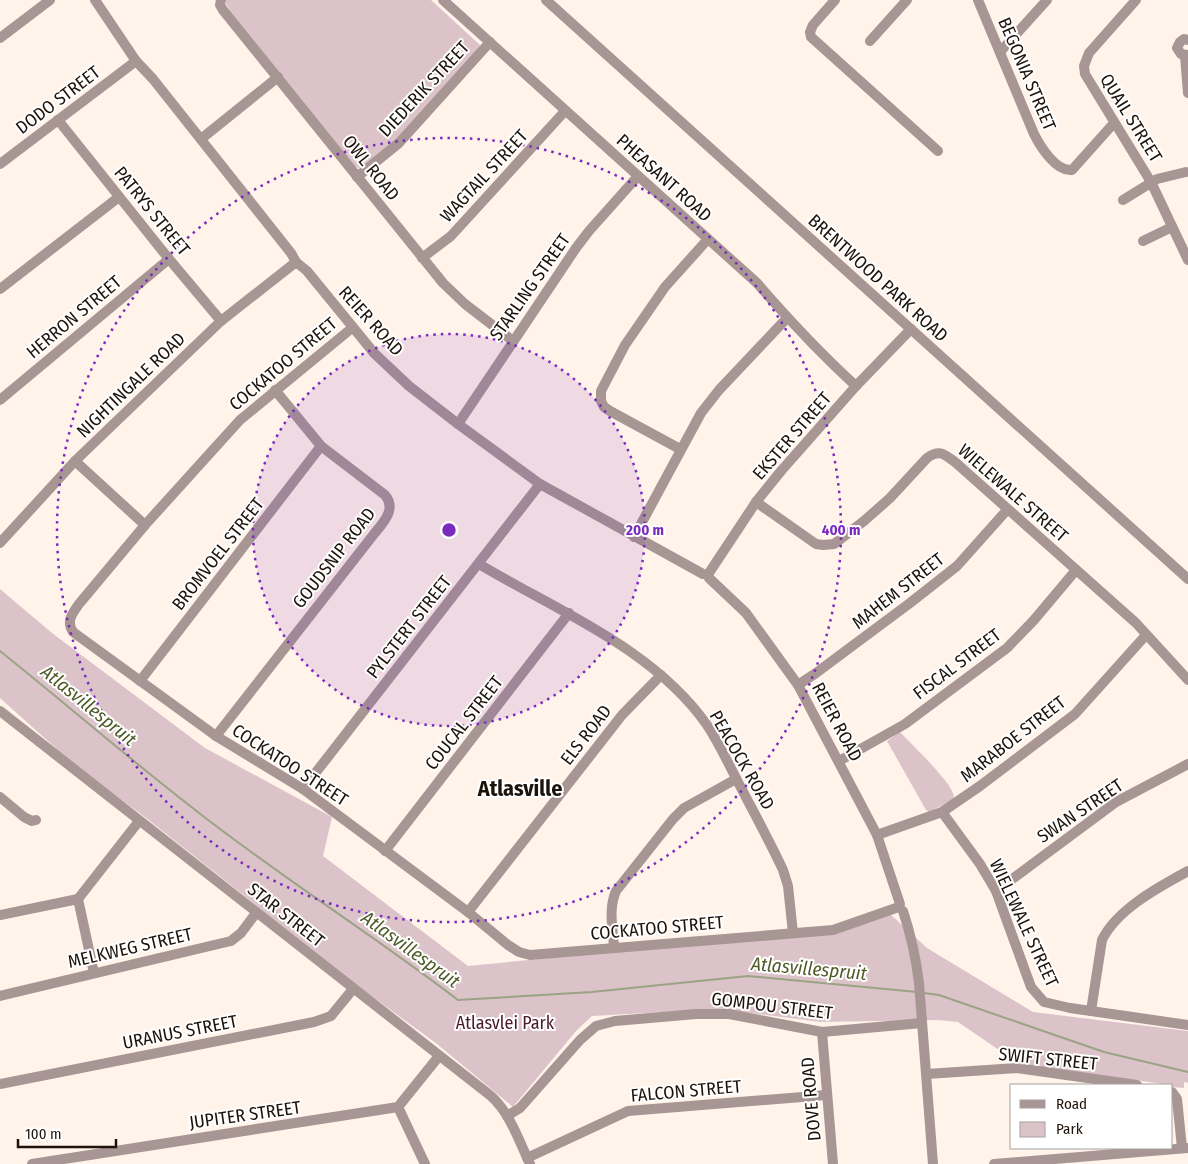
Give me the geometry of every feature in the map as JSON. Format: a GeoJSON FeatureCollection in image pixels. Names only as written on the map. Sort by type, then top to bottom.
{"type":"FeatureCollection","features":[{"type":"Feature","properties":{"kind":"street"},"geometry":{"type":"LineString","coordinates":[[0,38],[50,0]]}},
{"type":"Feature","properties":{"kind":"street","name":"REIER ROAD"},"geometry":{"type":"LineString","coordinates":[[95,0],[136,61],[153,79],[201,139],[291,253],[296,262],[307,271],[374,353],[398,376],[458,424],[540,484],[634,537],[707,575],[746,613],[798,685],[877,835],[900,908],[910,930],[919,982],[934,1164]]}},
{"type":"Feature","properties":{"kind":"street","name":"OWL ROAD"},"geometry":{"type":"LineString","coordinates":[[221,0],[220,5],[223,10],[442,283],[465,304],[513,341]]}},
{"type":"Feature","properties":{"kind":"street","name":"PHEASANT ROAD"},"geometry":{"type":"LineString","coordinates":[[443,0],[758,283],[787,318],[826,359],[856,386]]}},
{"type":"Feature","properties":{"kind":"street","name":"BRENTWOOD PARK ROAD"},"geometry":{"type":"LineString","coordinates":[[546,0],[1188,579]]}},
{"type":"Feature","properties":{"kind":"street"},"geometry":{"type":"LineString","coordinates":[[835,0],[811,28],[811,37],[938,150]]}},
{"type":"Feature","properties":{"kind":"street"},"geometry":{"type":"LineString","coordinates":[[870,41],[907,0]]}},
{"type":"Feature","properties":{"kind":"street","name":"BEGONIA STREET"},"geometry":{"type":"LineString","coordinates":[[978,0],[1040,147],[1054,162],[1064,169],[1069,170],[1073,168],[1114,123]]}},
{"type":"Feature","properties":{"kind":"street"},"geometry":{"type":"LineString","coordinates":[[1000,52],[1047,0]]}},
{"type":"Feature","properties":{"kind":"street","name":"QUAIL STREET"},"geometry":{"type":"LineString","coordinates":[[1136,0],[1089,53],[1084,66],[1086,78],[1151,182],[1188,260]]}},
{"type":"Feature","properties":{"kind":"street"},"geometry":{"type":"LineString","coordinates":[[1188,40],[1182,40],[1177,46],[1179,53],[1187,56],[1188,92]]}},
{"type":"Feature","properties":{"kind":"street","name":"DIEDERIK STREET"},"geometry":{"type":"LineString","coordinates":[[357,177],[398,143],[490,42]]}},
{"type":"Feature","properties":{"kind":"street","name":"DODO STREET"},"geometry":{"type":"LineString","coordinates":[[0,164],[136,61]]}},
{"type":"Feature","properties":{"kind":"street"},"geometry":{"type":"LineString","coordinates":[[201,139],[278,77]]}},
{"type":"Feature","properties":{"kind":"street","name":"WAGTAIL STREET"},"geometry":{"type":"LineString","coordinates":[[422,258],[451,236],[565,111]]}},
{"type":"Feature","properties":{"kind":"street","name":"PATRYS STREET"},"geometry":{"type":"LineString","coordinates":[[58,120],[221,321]]}},
{"type":"Feature","properties":{"kind":"street"},"geometry":{"type":"LineString","coordinates":[[1151,182],[1164,176],[1187,171]]}},
{"type":"Feature","properties":{"kind":"street","name":"STARLING STREET"},"geometry":{"type":"LineString","coordinates":[[458,424],[590,231],[638,176]]}},
{"type":"Feature","properties":{"kind":"street","name":"QUAIL STREET"},"geometry":{"type":"LineString","coordinates":[[1123,200],[1151,182]]}},
{"type":"Feature","properties":{"kind":"street"},"geometry":{"type":"LineString","coordinates":[[0,289],[120,197]]}},
{"type":"Feature","properties":{"kind":"street"},"geometry":{"type":"LineString","coordinates":[[1143,242],[1172,227]]}},
{"type":"Feature","properties":{"kind":"street"},"geometry":{"type":"LineString","coordinates":[[680,449],[610,411],[603,405],[600,396],[603,386],[625,345],[649,308],[708,239]]}},
{"type":"Feature","properties":{"kind":"street","name":"HERRON STREET"},"geometry":{"type":"LineString","coordinates":[[0,400],[169,259]]}},
{"type":"Feature","properties":{"kind":"street","name":"NIGHTINGALE ROAD"},"geometry":{"type":"LineString","coordinates":[[0,543],[75,461],[221,321],[296,262]]}},
{"type":"Feature","properties":{"kind":"street"},"geometry":{"type":"LineString","coordinates":[[634,537],[701,413],[719,390],[787,318]]}},
{"type":"Feature","properties":{"kind":"street","name":"COCKATOO STREET"},"geometry":{"type":"LineString","coordinates":[[352,328],[240,420],[145,524],[71,615],[69,622],[75,635],[238,751],[303,789],[519,952],[530,955],[833,930],[900,908]]}},
{"type":"Feature","properties":{"kind":"street","name":"EKSTER STREET"},"geometry":{"type":"LineString","coordinates":[[707,575],[756,502],[781,470],[856,386],[911,329]]}},
{"type":"Feature","properties":{"kind":"street","name":"GOUDSNIP ROAD"},"geometry":{"type":"LineString","coordinates":[[216,736],[374,534],[390,510],[386,495],[321,446],[275,390]]}},
{"type":"Feature","properties":{"kind":"street","name":"BROMVOEL STREET"},"geometry":{"type":"LineString","coordinates":[[140,681],[321,446]]}},
{"type":"Feature","properties":{"kind":"street","name":"WIELEWALE STREET"},"geometry":{"type":"LineString","coordinates":[[756,502],[816,544],[834,544],[890,498],[927,458],[934,453],[943,453],[1136,623],[1188,680]]}},
{"type":"Feature","properties":{"kind":"street"},"geometry":{"type":"LineString","coordinates":[[75,461],[145,524]]}},
{"type":"Feature","properties":{"kind":"street","name":"PYLSTERT STREET"},"geometry":{"type":"LineString","coordinates":[[303,789],[540,484]]}},
{"type":"Feature","properties":{"kind":"street","name":"MAHEM STREET"},"geometry":{"type":"LineString","coordinates":[[798,685],[816,674],[958,566],[1007,510]]}},
{"type":"Feature","properties":{"kind":"street","name":"PEACOCK ROAD"},"geometry":{"type":"LineString","coordinates":[[479,564],[568,613],[636,655],[661,675],[686,700],[706,724],[723,752],[783,870],[788,886],[792,932]]}},
{"type":"Feature","properties":{"kind":"street","name":"FISCAL STREET"},"geometry":{"type":"LineString","coordinates":[[839,761],[905,724],[1007,648],[1034,620],[1076,570]]}},
{"type":"Feature","properties":{"kind":"street","name":"COUCAL STREET"},"geometry":{"type":"LineString","coordinates":[[385,851],[568,613]]}},
{"type":"Feature","properties":{"kind":"street","name":"MARABOE STREET"},"geometry":{"type":"LineString","coordinates":[[877,835],[942,812],[980,786],[1075,714],[1146,635]]}},
{"type":"Feature","properties":{"kind":"street","name":"ELS ROAD"},"geometry":{"type":"LineString","coordinates":[[468,912],[622,715],[661,675]]}},
{"type":"Feature","properties":{"kind":"street","name":"STAR STREET"},"geometry":{"type":"LineString","coordinates":[[0,711],[498,1102],[508,1116],[528,1161]]}},
{"type":"Feature","properties":{"kind":"street","name":"SWAN STREET"},"geometry":{"type":"LineString","coordinates":[[996,891],[1116,802],[1188,764]]}},
{"type":"Feature","properties":{"kind":"street"},"geometry":{"type":"LineString","coordinates":[[614,948],[611,910],[612,900],[616,891],[673,819],[684,808],[736,779]]}},
{"type":"Feature","properties":{"kind":"street"},"geometry":{"type":"LineString","coordinates":[[0,797],[24,817],[32,821],[36,820]]}},
{"type":"Feature","properties":{"kind":"street","name":"WIELEWALE STREET"},"geometry":{"type":"LineString","coordinates":[[942,812],[980,864],[996,891],[1031,987],[1037,996],[1044,1002],[1188,1025]]}},
{"type":"Feature","properties":{"kind":"street"},"geometry":{"type":"LineString","coordinates":[[0,915],[78,899],[139,821]]}},
{"type":"Feature","properties":{"kind":"street"},"geometry":{"type":"LineString","coordinates":[[1091,1011],[1102,940],[1107,929],[1121,915],[1163,885],[1188,871]]}},
{"type":"Feature","properties":{"kind":"street"},"geometry":{"type":"LineString","coordinates":[[78,899],[94,973]]}},
{"type":"Feature","properties":{"kind":"street","name":"MELKWEG STREET"},"geometry":{"type":"LineString","coordinates":[[0,996],[231,941],[241,933],[256,913]]}},
{"type":"Feature","properties":{"kind":"street","name":"URANUS STREET"},"geometry":{"type":"LineString","coordinates":[[0,1084],[314,1022],[331,1016],[353,989]]}},
{"type":"Feature","properties":{"kind":"street","name":"GOMPOU STREET"},"geometry":{"type":"LineString","coordinates":[[508,1116],[520,1108],[580,1040],[596,1026],[615,1021],[696,1014],[728,1014],[822,1032],[922,1023]]}},
{"type":"Feature","properties":{"kind":"street","name":"DOVE ROAD"},"geometry":{"type":"LineString","coordinates":[[822,1032],[833,1164]]}},
{"type":"Feature","properties":{"kind":"street"},"geometry":{"type":"LineString","coordinates":[[425,1164],[398,1107],[439,1056]]}},
{"type":"Feature","properties":{"kind":"street","name":"SWIFT STREET"},"geometry":{"type":"LineString","coordinates":[[927,1074],[1017,1068],[1130,1084]]}},
{"type":"Feature","properties":{"kind":"street"},"geometry":{"type":"LineString","coordinates":[[994,1164],[1185,1148],[1177,1099],[1173,1093]]}},
{"type":"Feature","properties":{"kind":"street","name":"FALCON STREET"},"geometry":{"type":"LineString","coordinates":[[528,1161],[628,1111],[827,1095]]}},
{"type":"Feature","properties":{"kind":"street","name":"JUPITER STREET"},"geometry":{"type":"LineString","coordinates":[[32,1164],[398,1107]]}},
{"type":"Feature","properties":{"kind":"green space"},"geometry":{"type":"Polygon","coordinates":[[[226,0],[431,0],[480,45],[477,51],[395,142],[362,169],[353,166],[232,13],[226,4],[226,0]]]}},
{"type":"Feature","properties":{"kind":"green space","name":"Atlasvlei Park"},"geometry":{"type":"Polygon","coordinates":[[[0,589],[52,633],[205,748],[332,817],[323,856],[468,966],[831,933],[890,914],[927,948],[1033,1012],[1188,1031],[1188,1083],[1184,1082],[1184,1088],[1173,1087],[1173,1084],[1021,1065],[958,1022],[938,1020],[821,1022],[719,1009],[592,1016],[576,1031],[513,1107],[437,1044],[362,989],[141,814],[80,770],[0,698],[0,589]]]}},
{"type":"Feature","properties":{"kind":"green space"},"geometry":{"type":"Polygon","coordinates":[[[900,732],[947,783],[954,797],[951,801],[929,812],[926,810],[887,741],[900,732]]]}},
{"type":"Feature","properties":{"kind":"waterway","name":"Atlasvillespruit"},"geometry":{"type":"LineString","coordinates":[[0,651],[226,834],[458,1000],[592,992],[748,976],[917,992]]}},
{"type":"Feature","properties":{"kind":"waterway","name":"Atlasvillespruit"},"geometry":{"type":"LineString","coordinates":[[924,993],[939,995],[1104,1052],[1188,1072]]}},
{"type":"Feature","properties":{"kind":"district","name":"Atlasville"},"geometry":{"type":"Point","coordinates":[520,788]}}]}
